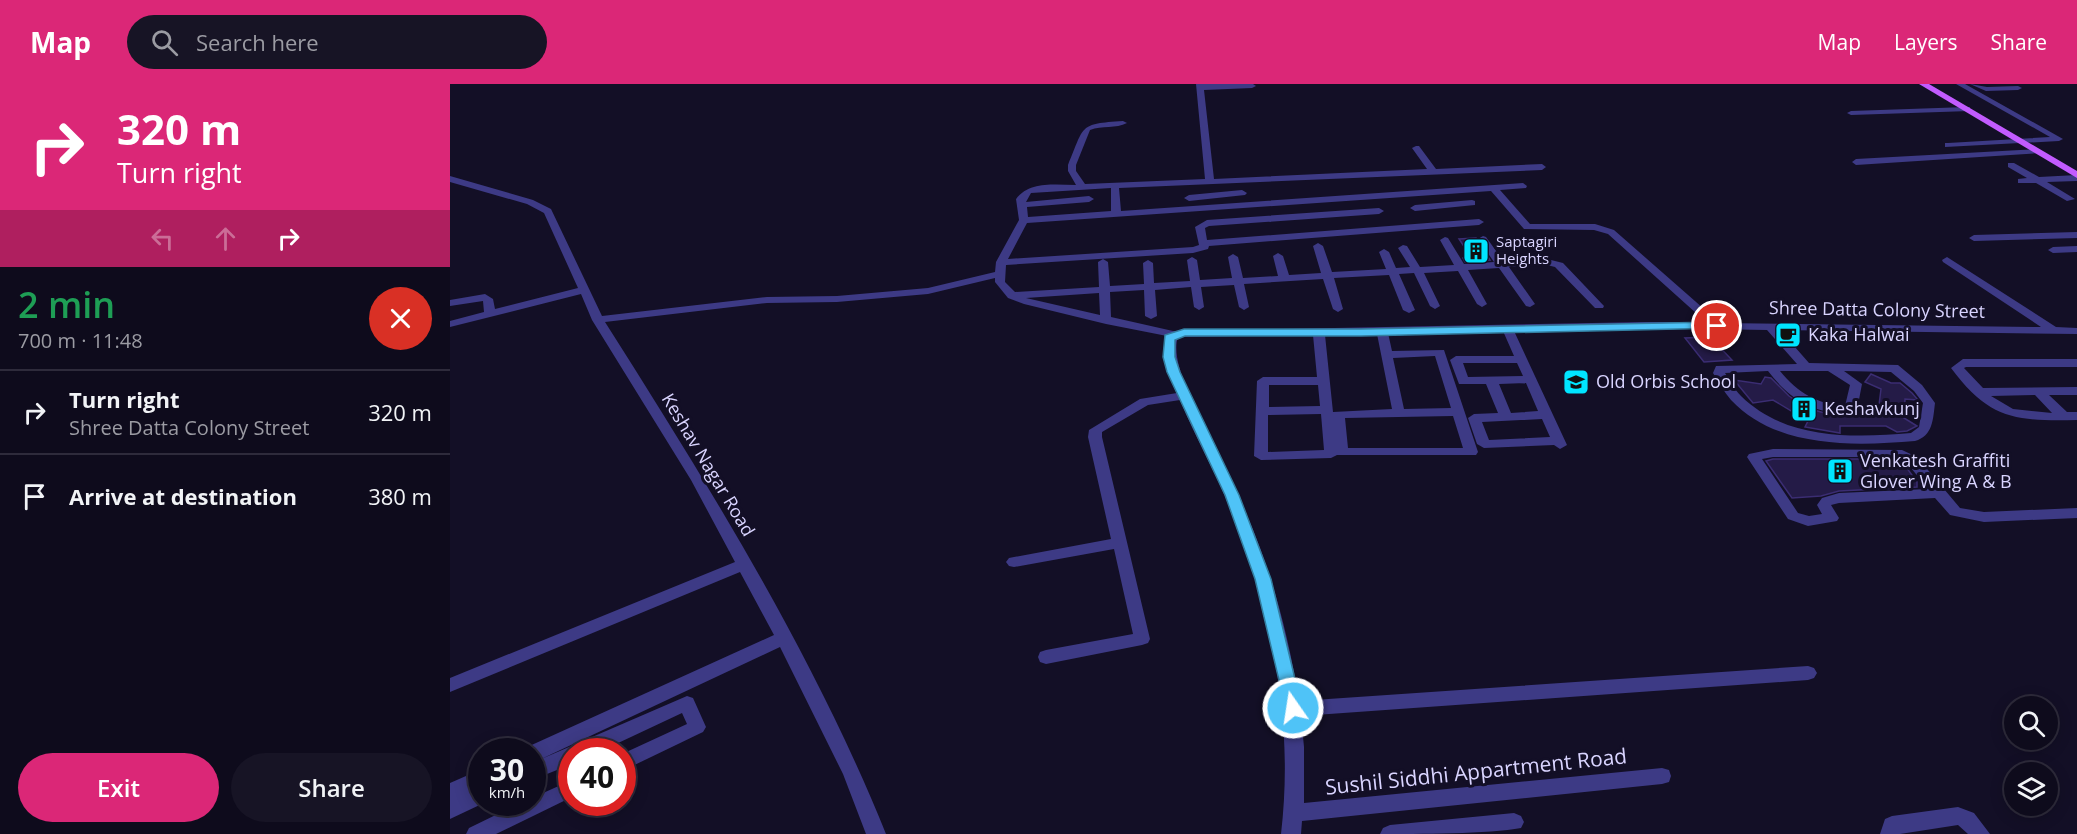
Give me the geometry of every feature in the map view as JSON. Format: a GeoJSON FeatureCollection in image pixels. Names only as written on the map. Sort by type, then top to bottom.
{"type":"FeatureCollection","features":[{"type":"Feature","properties":{"kind":"main road"},"geometry":{"type":"LineString","coordinates":[[1923,84],[2022,141],[2077,177]]}},
{"type":"Feature","properties":{"kind":"street"},"geometry":{"type":"LineString","coordinates":[[1948,145],[2059,139],[1960,84]]}},
{"type":"Feature","properties":{"kind":"street"},"geometry":{"type":"LineString","coordinates":[[1974,84],[1986,89],[2018,88]]}},
{"type":"Feature","properties":{"kind":"street"},"geometry":{"type":"LineString","coordinates":[[1210,180],[1200,86],[1252,86]]}},
{"type":"Feature","properties":{"kind":"street"},"geometry":{"type":"LineString","coordinates":[[1851,113],[1967,109]]}},
{"type":"Feature","properties":{"kind":"street"},"geometry":{"type":"LineString","coordinates":[[1082,187],[1072,171],[1072,165],[1087,129],[1123,123]]}},
{"type":"Feature","properties":{"kind":"street"},"geometry":{"type":"LineString","coordinates":[[1416,148],[1433,171]]}},
{"type":"Feature","properties":{"kind":"street"},"geometry":{"type":"LineString","coordinates":[[1857,162],[2038,151]]}},
{"type":"Feature","properties":{"kind":"street"},"geometry":{"type":"LineString","coordinates":[[2011,165],[2070,199]]}},
{"type":"Feature","properties":{"kind":"street"},"geometry":{"type":"LineString","coordinates":[[1022,200],[1036,189],[1542,166]]}},
{"type":"Feature","properties":{"kind":"street"},"geometry":{"type":"LineString","coordinates":[[1022,200],[1115,189],[1240,188],[1338,179],[1405,176],[1417,181],[1519,175]]}},
{"type":"Feature","properties":{"kind":"street"},"geometry":{"type":"LineString","coordinates":[[2021,181],[2077,177]]}},
{"type":"Feature","properties":{"kind":"street","name":"Keshav Nagar Road"},"geometry":{"type":"LineString","coordinates":[[450,179],[545,208],[598,320],[698,480],[784,638],[852,773],[876,834]]}},
{"type":"Feature","properties":{"kind":"street"},"geometry":{"type":"LineString","coordinates":[[1338,179],[1348,198]]}},
{"type":"Feature","properties":{"kind":"street"},"geometry":{"type":"LineString","coordinates":[[1417,181],[1425,193]]}},
{"type":"Feature","properties":{"kind":"street"},"geometry":{"type":"LineString","coordinates":[[1024,220],[1523,186]]}},
{"type":"Feature","properties":{"kind":"street"},"geometry":{"type":"LineString","coordinates":[[1189,198],[1240,188]]}},
{"type":"Feature","properties":{"kind":"street"},"geometry":{"type":"LineString","coordinates":[[1240,188],[1245,205]]}},
{"type":"Feature","properties":{"kind":"street"},"geometry":{"type":"LineString","coordinates":[[1492,188],[1527,227],[1595,227],[1611,232],[1717,326]]}},
{"type":"Feature","properties":{"kind":"street"},"geometry":{"type":"LineString","coordinates":[[1115,189],[1116,213]]}},
{"type":"Feature","properties":{"kind":"street"},"geometry":{"type":"LineString","coordinates":[[1022,200],[1089,199]]}},
{"type":"Feature","properties":{"kind":"street"},"geometry":{"type":"LineString","coordinates":[[1022,200],[1024,220],[1000,268],[1000,282],[1012,296],[1416,268],[1554,263],[1599,306]]}},
{"type":"Feature","properties":{"kind":"street"},"geometry":{"type":"LineString","coordinates":[[1436,225],[1419,208],[1472,203]]}},
{"type":"Feature","properties":{"kind":"street"},"geometry":{"type":"LineString","coordinates":[[1455,204],[1468,223]]}},
{"type":"Feature","properties":{"kind":"street"},"geometry":{"type":"LineString","coordinates":[[598,320],[767,300],[837,299],[928,291],[1000,268],[1202,249],[1205,243],[1200,227],[1207,224],[1378,211]]}},
{"type":"Feature","properties":{"kind":"street"},"geometry":{"type":"LineString","coordinates":[[1205,243],[1479,222]]}},
{"type":"Feature","properties":{"kind":"street"},"geometry":{"type":"LineString","coordinates":[[1974,238],[2077,235]]}},
{"type":"Feature","properties":{"kind":"street"},"geometry":{"type":"LineString","coordinates":[[1483,239],[1498,264],[1513,276],[1530,304]]}},
{"type":"Feature","properties":{"kind":"street"},"geometry":{"type":"LineString","coordinates":[[1445,240],[1482,304]]}},
{"type":"Feature","properties":{"kind":"street"},"geometry":{"type":"LineString","coordinates":[[2043,243],[2077,242]]}},
{"type":"Feature","properties":{"kind":"street"},"geometry":{"type":"LineString","coordinates":[[1318,246],[1338,309]]}},
{"type":"Feature","properties":{"kind":"street"},"geometry":{"type":"LineString","coordinates":[[1403,248],[1435,306]]}},
{"type":"Feature","properties":{"kind":"street"},"geometry":{"type":"LineString","coordinates":[[2053,250],[2077,249]]}},
{"type":"Feature","properties":{"kind":"street"},"geometry":{"type":"LineString","coordinates":[[1384,252],[1409,309]]}},
{"type":"Feature","properties":{"kind":"street"},"geometry":{"type":"LineString","coordinates":[[1278,256],[1284,278]]}},
{"type":"Feature","properties":{"kind":"street"},"geometry":{"type":"LineString","coordinates":[[1233,257],[1244,307]]}},
{"type":"Feature","properties":{"kind":"street"},"geometry":{"type":"LineString","coordinates":[[1192,260],[1199,307]]}},
{"type":"Feature","properties":{"kind":"street"},"geometry":{"type":"LineString","coordinates":[[1947,260],[2054,331]]}},
{"type":"Feature","properties":{"kind":"street"},"geometry":{"type":"LineString","coordinates":[[1103,262],[1106,321]]}},
{"type":"Feature","properties":{"kind":"street"},"geometry":{"type":"LineString","coordinates":[[1148,263],[1151,316]]}},
{"type":"Feature","properties":{"kind":"street"},"geometry":{"type":"LineString","coordinates":[[450,324],[584,290]]}},
{"type":"Feature","properties":{"kind":"street","name":"Shree Datta Colony Street"},"geometry":{"type":"LineString","coordinates":[[1012,296],[1106,321],[1173,334],[1717,326],[2077,331]]}},
{"type":"Feature","properties":{"kind":"street"},"geometry":{"type":"LineString","coordinates":[[450,303],[485,297],[488,299],[490,314]]}},
{"type":"Feature","properties":{"kind":"street"},"geometry":{"type":"LineString","coordinates":[[1770,326],[1806,367]]}},
{"type":"Feature","properties":{"kind":"street"},"geometry":{"type":"LineString","coordinates":[[1507,328],[1559,443],[1484,444],[1474,418],[1546,415]]}},
{"type":"Feature","properties":{"kind":"street"},"geometry":{"type":"LineString","coordinates":[[1382,332],[1399,413]]}},
{"type":"Feature","properties":{"kind":"street"},"geometry":{"type":"LineString","coordinates":[[1319,333],[1324,381],[1327,410],[1331,454],[1261,456],[1263,381],[1324,381]]}},
{"type":"Feature","properties":{"kind":"street"},"geometry":{"type":"LineString","coordinates":[[1173,334],[1169,338],[1169,357],[1232,495],[1263,579],[1293,708],[1295,813],[1291,834]]}},
{"type":"Feature","properties":{"kind":"street"},"geometry":{"type":"LineString","coordinates":[[1386,355],[1440,352],[1459,412],[1471,452],[1342,452],[1338,414],[1459,412]]}},
{"type":"Feature","properties":{"kind":"street"},"geometry":{"type":"LineString","coordinates":[[1521,359],[1456,360],[1463,381],[1530,379]]}},
{"type":"Feature","properties":{"kind":"street"},"geometry":{"type":"LineString","coordinates":[[2077,363],[1958,365],[1957,368],[1995,407],[2014,416],[2077,416]]}},
{"type":"Feature","properties":{"kind":"street"},"geometry":{"type":"LineString","coordinates":[[1887,366],[1900,372],[1918,388],[1929,403],[1925,428],[1915,437],[1887,440],[1848,442],[1803,436],[1737,399],[1718,371],[1724,368],[1830,367],[1887,366]]}},
{"type":"Feature","properties":{"kind":"street"},"geometry":{"type":"LineString","coordinates":[[1771,368],[1784,386],[1811,403],[1824,409],[1851,410],[1856,384],[1830,367]]}},
{"type":"Feature","properties":{"kind":"street"},"geometry":{"type":"LineString","coordinates":[[1491,380],[1506,417]]}},
{"type":"Feature","properties":{"kind":"street"},"geometry":{"type":"LineString","coordinates":[[1978,392],[2077,391]]}},
{"type":"Feature","properties":{"kind":"street"},"geometry":{"type":"LineString","coordinates":[[2038,392],[2063,416]]}},
{"type":"Feature","properties":{"kind":"street"},"geometry":{"type":"LineString","coordinates":[[1046,657],[1142,639],[1095,437],[1096,430],[1144,402],[1185,395]]}},
{"type":"Feature","properties":{"kind":"street"},"geometry":{"type":"LineString","coordinates":[[1262,411],[1327,410]]}},
{"type":"Feature","properties":{"kind":"street"},"geometry":{"type":"LineString","coordinates":[[1937,493],[1839,498],[1827,501],[1824,505],[1832,518],[1798,519],[1793,516],[1754,457],[1773,453],[1897,453],[1912,460],[1937,493],[1956,512],[1970,515],[2077,513]]}},
{"type":"Feature","properties":{"kind":"street"},"geometry":{"type":"LineString","coordinates":[[1014,562],[1119,543]]}},
{"type":"Feature","properties":{"kind":"street"},"geometry":{"type":"LineString","coordinates":[[450,685],[744,564]]}},
{"type":"Feature","properties":{"kind":"street"},"geometry":{"type":"LineString","coordinates":[[546,748],[784,638]]}},
{"type":"Feature","properties":{"kind":"street"},"geometry":{"type":"LineString","coordinates":[[1293,708],[1808,673]]}},
{"type":"Feature","properties":{"kind":"street"},"geometry":{"type":"LineString","coordinates":[[610,738],[687,703],[696,727],[636,757]]}},
{"type":"Feature","properties":{"kind":"street","name":"Sushil Siddhi Appartment Road"},"geometry":{"type":"LineString","coordinates":[[1295,813],[1662,776]]}},
{"type":"Feature","properties":{"kind":"street"},"geometry":{"type":"LineString","coordinates":[[450,810],[468,792]]}},
{"type":"Feature","properties":{"kind":"street"},"geometry":{"type":"LineString","coordinates":[[476,834],[558,795]]}},
{"type":"Feature","properties":{"kind":"street"},"geometry":{"type":"LineString","coordinates":[[1890,834],[1889,829],[1892,825],[1950,816],[1966,819],[1980,834]]}},
{"type":"Feature","properties":{"kind":"street"},"geometry":{"type":"LineString","coordinates":[[1390,834],[1514,822]]}},
{"type":"Feature","properties":{"kind":"building","name":"Saptagiri Heights"},"geometry":{"type":"Polygon","coordinates":[[[1476,238],[1490,260],[1465,262],[1463,258],[1471,257],[1459,239],[1476,238]]]}},
{"type":"Feature","properties":{"kind":"building"},"geometry":{"type":"Polygon","coordinates":[[[1710,337],[1732,360],[1704,362],[1685,338],[1710,337]]]}},
{"type":"Feature","properties":{"kind":"building","name":"Keshavkunj"},"geometry":{"type":"Polygon","coordinates":[[[1871,374],[1891,383],[1900,383],[1912,393],[1918,400],[1905,399],[1904,418],[1917,426],[1907,431],[1897,432],[1886,426],[1840,426],[1840,433],[1805,427],[1808,421],[1773,400],[1753,403],[1734,380],[1761,384],[1765,377],[1771,378],[1789,396],[1807,408],[1828,414],[1863,416],[1878,413],[1881,389],[1865,382],[1871,374]]]}},
{"type":"Feature","properties":{"kind":"building","name":"Venkatesh Graffiti Glover Wing A & B"},"geometry":{"type":"Polygon","coordinates":[[[1773,459],[1895,459],[1904,464],[1917,482],[1917,487],[1839,491],[1821,496],[1792,498],[1766,461],[1773,459]]]}},
{"type":"Feature","properties":{"kind":"place","name":"Saptagiri Heights"},"geometry":{"type":"Point","coordinates":[1476,251]}},
{"type":"Feature","properties":{"kind":"place","name":"Kaka Halwai"},"geometry":{"type":"Point","coordinates":[1788,335]}},
{"type":"Feature","properties":{"kind":"place","name":"Old Orbis School"},"geometry":{"type":"Point","coordinates":[1576,382]}},
{"type":"Feature","properties":{"kind":"place","name":"Keshavkunj"},"geometry":{"type":"Point","coordinates":[1804,409]}},
{"type":"Feature","properties":{"kind":"place","name":"Venkatesh Graffiti Glover Wing A & B"},"geometry":{"type":"Point","coordinates":[1840,471]}},
{"type":"Feature","properties":{"kind":"route"},"geometry":{"type":"LineString","coordinates":[[1293,708],[1263,579],[1232,495],[1173,372],[1168,344],[1173,334],[1646,325],[1717,326]]}}]}
